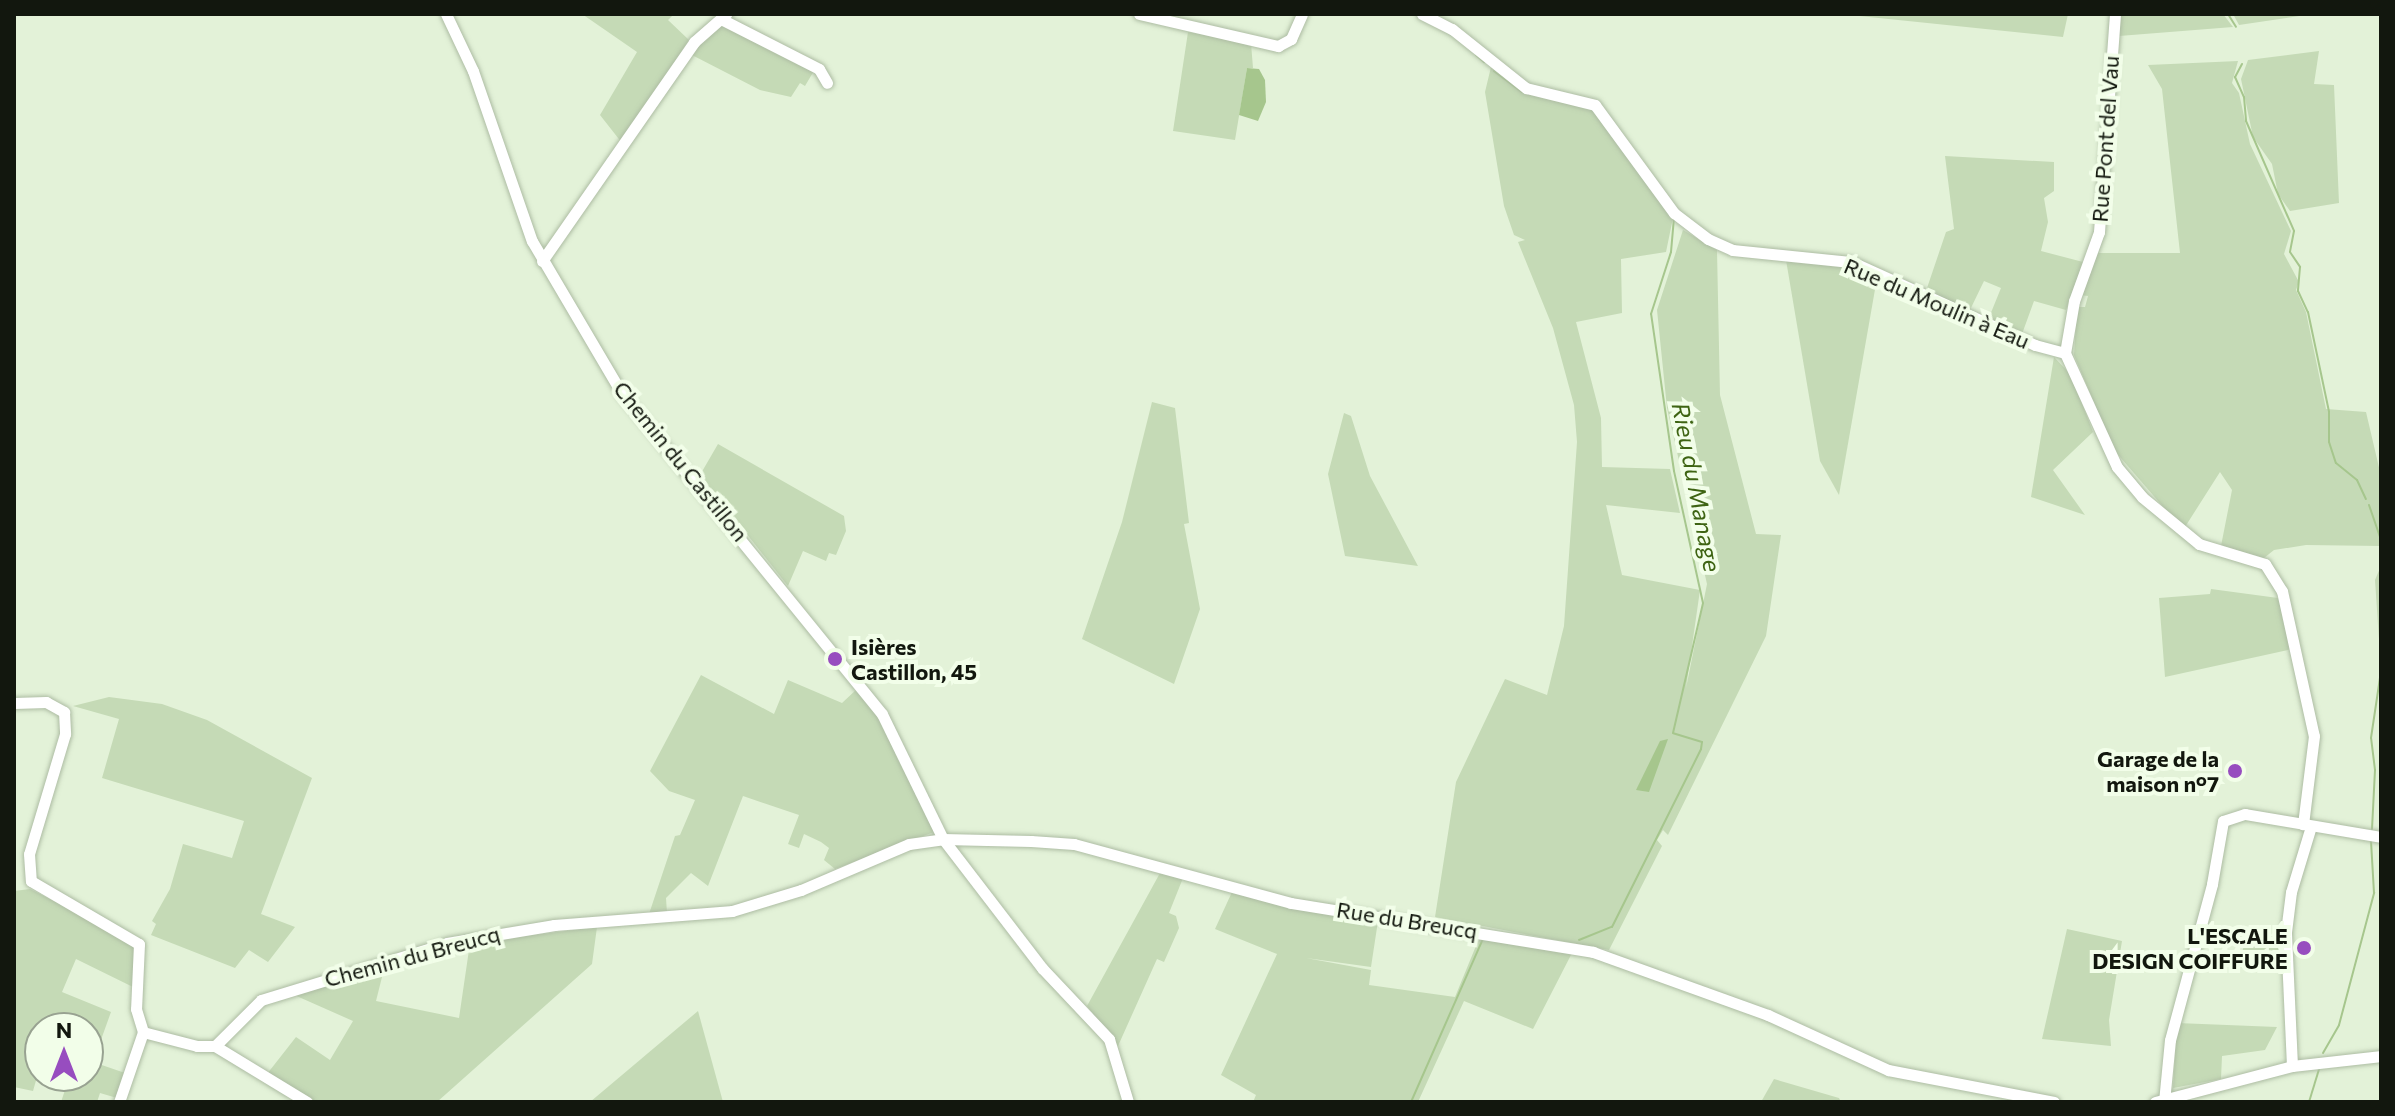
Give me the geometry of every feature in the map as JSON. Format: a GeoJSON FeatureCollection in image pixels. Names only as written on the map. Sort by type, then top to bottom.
{"type":"FeatureCollection","features":[{"type":"Feature","properties":{"kind":"street","name":"Chemin du Castillon"},"geometry":{"type":"LineString","coordinates":[[446,14],[473,71],[542,261],[635,411],[706,491],[882,714],[943,839],[1042,968],[1109,1039],[1128,1102]]}},
{"type":"Feature","properties":{"kind":"street"},"geometry":{"type":"LineString","coordinates":[[1139,14],[1278,46],[1291,39],[1302,14]]}},
{"type":"Feature","properties":{"kind":"street","name":"Rue du Moulin à Eau"},"geometry":{"type":"LineString","coordinates":[[1422,14],[1452,29],[1526,88],[1595,105],[1674,213],[1708,239],[1744,252],[1852,262],[2035,345],[2065,353]]}},
{"type":"Feature","properties":{"kind":"street","name":"Rue Pont del Vau"},"geometry":{"type":"LineString","coordinates":[[2065,353],[2074,301],[2099,232],[2115,14]]}},
{"type":"Feature","properties":{"kind":"street"},"geometry":{"type":"LineString","coordinates":[[542,261],[694,42],[724,16],[819,69],[827,83]]}},
{"type":"Feature","properties":{"kind":"street"},"geometry":{"type":"LineString","coordinates":[[2065,353],[2117,467],[2142,497],[2199,544],[2265,564],[2282,591],[2314,736],[2307,825],[2291,892],[2286,932],[2292,1066]]}},
{"type":"Feature","properties":{"kind":"street"},"geometry":{"type":"LineString","coordinates":[[14,703],[46,702],[64,712],[65,734],[29,854],[31,881],[139,944],[136,1009],[143,1032],[119,1102]]}},
{"type":"Feature","properties":{"kind":"street"},"geometry":{"type":"LineString","coordinates":[[2381,837],[2235,814],[2223,821],[2170,1040],[2161,1101],[2292,1066],[2381,1056]]}},
{"type":"Feature","properties":{"kind":"street","name":"Rue du Breucq"},"geometry":{"type":"LineString","coordinates":[[752,906],[886,851],[943,839],[1074,844],[1291,903],[1593,952],[1768,1015],[1888,1070],[2054,1102]]}},
{"type":"Feature","properties":{"kind":"street","name":"Chemin du Breucq"},"geometry":{"type":"LineString","coordinates":[[215,1046],[261,1000],[447,943],[514,929],[708,915],[752,906]]}},
{"type":"Feature","properties":{"kind":"street"},"geometry":{"type":"LineString","coordinates":[[143,1032],[197,1046],[215,1046],[307,1102]]}},
{"type":"Feature","properties":{"kind":"shaded area"},"geometry":{"type":"Polygon","coordinates":[[[582,14],[674,14],[668,20],[689,40],[622,143],[600,115],[637,52],[582,14]]]}},
{"type":"Feature","properties":{"kind":"shaded area"},"geometry":{"type":"Polygon","coordinates":[[[1840,14],[2068,14],[2063,37],[1840,14]]]}},
{"type":"Feature","properties":{"kind":"shaded area"},"geometry":{"type":"Polygon","coordinates":[[[2121,14],[2223,14],[2233,27],[2119,36],[2121,14]]]}},
{"type":"Feature","properties":{"kind":"shaded area"},"geometry":{"type":"Polygon","coordinates":[[[2233,14],[2313,14],[2239,25],[2233,14]]]}},
{"type":"Feature","properties":{"kind":"shaded area"},"geometry":{"type":"Polygon","coordinates":[[[723,23],[815,69],[805,86],[800,83],[791,97],[760,90],[690,54],[723,23]]]}},
{"type":"Feature","properties":{"kind":"shaded area"},"geometry":{"type":"Polygon","coordinates":[[[1188,32],[1251,43],[1253,68],[1247,68],[1235,140],[1173,131],[1188,32]]]}},
{"type":"Feature","properties":{"kind":"shaded area"},"geometry":{"type":"Polygon","coordinates":[[[2319,51],[2314,84],[2334,85],[2339,203],[2290,211],[2278,194],[2272,164],[2253,137],[2241,79],[2248,60],[2319,51]]]}},
{"type":"Feature","properties":{"kind":"shaded area"},"geometry":{"type":"Polygon","coordinates":[[[2238,61],[2232,83],[2239,93],[2250,144],[2291,231],[2284,254],[2299,282],[2296,290],[2306,312],[2326,409],[2366,412],[2381,476],[2381,546],[2306,545],[2274,550],[2264,558],[2221,546],[2232,490],[2220,472],[2185,527],[2178,524],[2114,450],[2074,355],[2077,307],[2085,307],[2088,296],[2079,295],[2095,253],[2180,253],[2162,89],[2148,65],[2238,61]]]}},
{"type":"Feature","properties":{"kind":"shaded area"},"geometry":{"type":"Polygon","coordinates":[[[1491,67],[1513,82],[1595,105],[1674,213],[1666,252],[1621,259],[1622,313],[1576,322],[1601,418],[1602,467],[1670,469],[1680,513],[1606,505],[1622,575],[1700,590],[1686,688],[1707,584],[1667,408],[1657,310],[1683,230],[1717,250],[1720,395],[1756,534],[1781,535],[1766,636],[1668,835],[1663,830],[1657,840],[1662,846],[1609,950],[1435,917],[1456,782],[1505,679],[1547,695],[1564,626],[1577,442],[1574,405],[1553,328],[1518,242],[1525,240],[1514,235],[1504,206],[1485,92],[1491,67]]]}},
{"type":"Feature","properties":{"kind":"shaded area"},"geometry":{"type":"Polygon","coordinates":[[[1247,68],[1259,69],[1265,80],[1266,102],[1258,121],[1239,115],[1247,68]]]}},
{"type":"Feature","properties":{"kind":"shaded area"},"geometry":{"type":"Polygon","coordinates":[[[1945,156],[2054,162],[2054,191],[2044,198],[2048,222],[2041,251],[2083,262],[2066,310],[2034,301],[2022,334],[1988,320],[2001,288],[1984,281],[1969,312],[1926,291],[1946,232],[1954,229],[1945,156]]]}},
{"type":"Feature","properties":{"kind":"shaded area"},"geometry":{"type":"Polygon","coordinates":[[[1786,260],[1844,264],[1877,278],[1839,495],[1820,461],[1786,260]]]}},
{"type":"Feature","properties":{"kind":"shaded area"},"geometry":{"type":"Polygon","coordinates":[[[2054,357],[2071,375],[2093,432],[2053,470],[2085,515],[2031,497],[2054,357]]]}},
{"type":"Feature","properties":{"kind":"shaded area"},"geometry":{"type":"Polygon","coordinates":[[[1152,402],[1175,408],[1189,523],[1184,524],[1200,609],[1174,684],[1082,639],[1122,522],[1152,402]]]}},
{"type":"Feature","properties":{"kind":"shaded area"},"geometry":{"type":"Polygon","coordinates":[[[1344,413],[1351,416],[1370,476],[1418,566],[1345,556],[1328,474],[1344,413]]]}},
{"type":"Feature","properties":{"kind":"shaded area"},"geometry":{"type":"Polygon","coordinates":[[[718,444],[844,516],[846,531],[836,555],[829,553],[826,561],[803,551],[788,586],[700,475],[718,444]]]}},
{"type":"Feature","properties":{"kind":"shaded area"},"geometry":{"type":"Polygon","coordinates":[[[2381,566],[2381,669],[2375,580],[2381,566]]]}},
{"type":"Feature","properties":{"kind":"shaded area"},"geometry":{"type":"Polygon","coordinates":[[[2211,589],[2278,598],[2292,649],[2165,677],[2159,598],[2210,594],[2211,589]]]}},
{"type":"Feature","properties":{"kind":"shaded area"},"geometry":{"type":"Polygon","coordinates":[[[701,675],[774,714],[788,680],[842,703],[857,689],[882,723],[934,832],[835,869],[824,860],[829,848],[821,842],[804,834],[799,848],[788,844],[799,815],[743,796],[708,886],[691,873],[666,898],[667,913],[649,914],[675,836],[680,835],[695,800],[669,791],[650,771],[701,675]]]}},
{"type":"Feature","properties":{"kind":"shaded area"},"geometry":{"type":"Polygon","coordinates":[[[109,697],[162,704],[207,720],[312,778],[261,914],[295,927],[268,962],[249,950],[235,968],[151,935],[156,924],[152,921],[170,889],[183,844],[232,858],[244,821],[102,778],[119,719],[73,706],[109,697]]]}},
{"type":"Feature","properties":{"kind":"shaded area"},"geometry":{"type":"Polygon","coordinates":[[[1668,739],[1649,792],[1636,790],[1660,741],[1668,739]]]}},
{"type":"Feature","properties":{"kind":"shaded area"},"geometry":{"type":"Polygon","coordinates":[[[1160,873],[1183,878],[1169,913],[1176,916],[1179,928],[1164,962],[1157,959],[1118,1046],[1087,1006],[1160,873]]]}},
{"type":"Feature","properties":{"kind":"shaded area"},"geometry":{"type":"Polygon","coordinates":[[[30,889],[121,935],[137,949],[135,988],[76,959],[62,992],[111,1012],[104,1031],[104,1012],[24,1012],[24,1089],[14,1087],[14,891],[30,889]]]}},
{"type":"Feature","properties":{"kind":"shaded area"},"geometry":{"type":"Polygon","coordinates":[[[1232,892],[1293,909],[1378,921],[1371,967],[1306,958],[1371,970],[1369,985],[1455,997],[1478,941],[1486,935],[1572,953],[1533,1029],[1464,1001],[1418,1102],[1253,1102],[1256,1095],[1221,1075],[1277,954],[1215,929],[1232,892]]]}},
{"type":"Feature","properties":{"kind":"shaded area"},"geometry":{"type":"Polygon","coordinates":[[[597,927],[592,964],[437,1102],[312,1102],[267,1074],[296,1037],[330,1060],[353,1021],[292,994],[385,965],[376,1001],[459,1018],[470,943],[597,927]]]}},
{"type":"Feature","properties":{"kind":"shaded area"},"geometry":{"type":"Polygon","coordinates":[[[2067,929],[2122,941],[2109,1020],[2111,1046],[2042,1039],[2067,929]]]}},
{"type":"Feature","properties":{"kind":"shaded area"},"geometry":{"type":"Polygon","coordinates":[[[2244,946],[2279,948],[2278,961],[2239,961],[2244,946]]]}},
{"type":"Feature","properties":{"kind":"shaded area"},"geometry":{"type":"Polygon","coordinates":[[[698,1011],[723,1102],[590,1102],[698,1011]]]}},
{"type":"Feature","properties":{"kind":"shaded area"},"geometry":{"type":"Polygon","coordinates":[[[2177,1023],[2277,1027],[2265,1050],[2222,1056],[2221,1079],[2173,1088],[2177,1023]]]}},
{"type":"Feature","properties":{"kind":"shaded area"},"geometry":{"type":"Polygon","coordinates":[[[104,1066],[125,1073],[117,1098],[100,1093],[97,1102],[61,1102],[64,1092],[104,1092],[104,1066]]]}},
{"type":"Feature","properties":{"kind":"shaded area"},"geometry":{"type":"Polygon","coordinates":[[[1774,1079],[1839,1098],[1841,1102],[1761,1102],[1774,1079]]]}},
{"type":"Feature","properties":{"kind":"waterway"},"geometry":{"type":"LineString","coordinates":[[2228,14],[2236,27]]}},
{"type":"Feature","properties":{"kind":"waterway","name":"Rieu du Manage"},"geometry":{"type":"LineString","coordinates":[[1476,55],[1484,62]]}},
{"type":"Feature","properties":{"kind":"waterway"},"geometry":{"type":"LineString","coordinates":[[2242,64],[2235,77],[2244,97],[2246,121],[2294,231],[2290,252],[2300,267],[2298,291],[2308,312],[2329,412],[2329,442],[2336,463],[2357,480],[2366,499]]}},
{"type":"Feature","properties":{"kind":"waterway","name":"Rieu du Manage"},"geometry":{"type":"LineString","coordinates":[[1494,71],[1522,92]]}},
{"type":"Feature","properties":{"kind":"waterway","name":"Rieu du Manage"},"geometry":{"type":"LineString","coordinates":[[1579,940],[1612,927],[1702,742],[1673,733],[1703,603],[1674,471],[1651,314],[1671,252],[1674,219]]}},
{"type":"Feature","properties":{"kind":"waterway"},"geometry":{"type":"LineString","coordinates":[[2369,505],[2381,540]]}},
{"type":"Feature","properties":{"kind":"waterway"},"geometry":{"type":"LineString","coordinates":[[2381,578],[2381,611]]}},
{"type":"Feature","properties":{"kind":"waterway"},"geometry":{"type":"LineString","coordinates":[[2381,634],[2381,641]]}},
{"type":"Feature","properties":{"kind":"waterway"},"geometry":{"type":"LineString","coordinates":[[2372,829],[2375,770],[2371,738],[2381,671]]}},
{"type":"Feature","properties":{"kind":"waterway"},"geometry":{"type":"LineString","coordinates":[[2323,1053],[2339,1025],[2374,893],[2371,841]]}},
{"type":"Feature","properties":{"kind":"waterway","name":"Rieu du Manage"},"geometry":{"type":"LineString","coordinates":[[1411,1102],[1483,939]]}},
{"type":"Feature","properties":{"kind":"waterway"},"geometry":{"type":"LineString","coordinates":[[2309,1102],[2319,1070]]}},
{"type":"Feature","properties":{"kind":"place","name":"Isières Castillon, 45"},"geometry":{"type":"Point","coordinates":[835,659]}},
{"type":"Feature","properties":{"kind":"place","name":"Garage de la maison n°7"},"geometry":{"type":"Point","coordinates":[2235,771]}},
{"type":"Feature","properties":{"kind":"place","name":"L'ESCALE DESIGN COIFFURE"},"geometry":{"type":"Point","coordinates":[2304,948]}}]}
